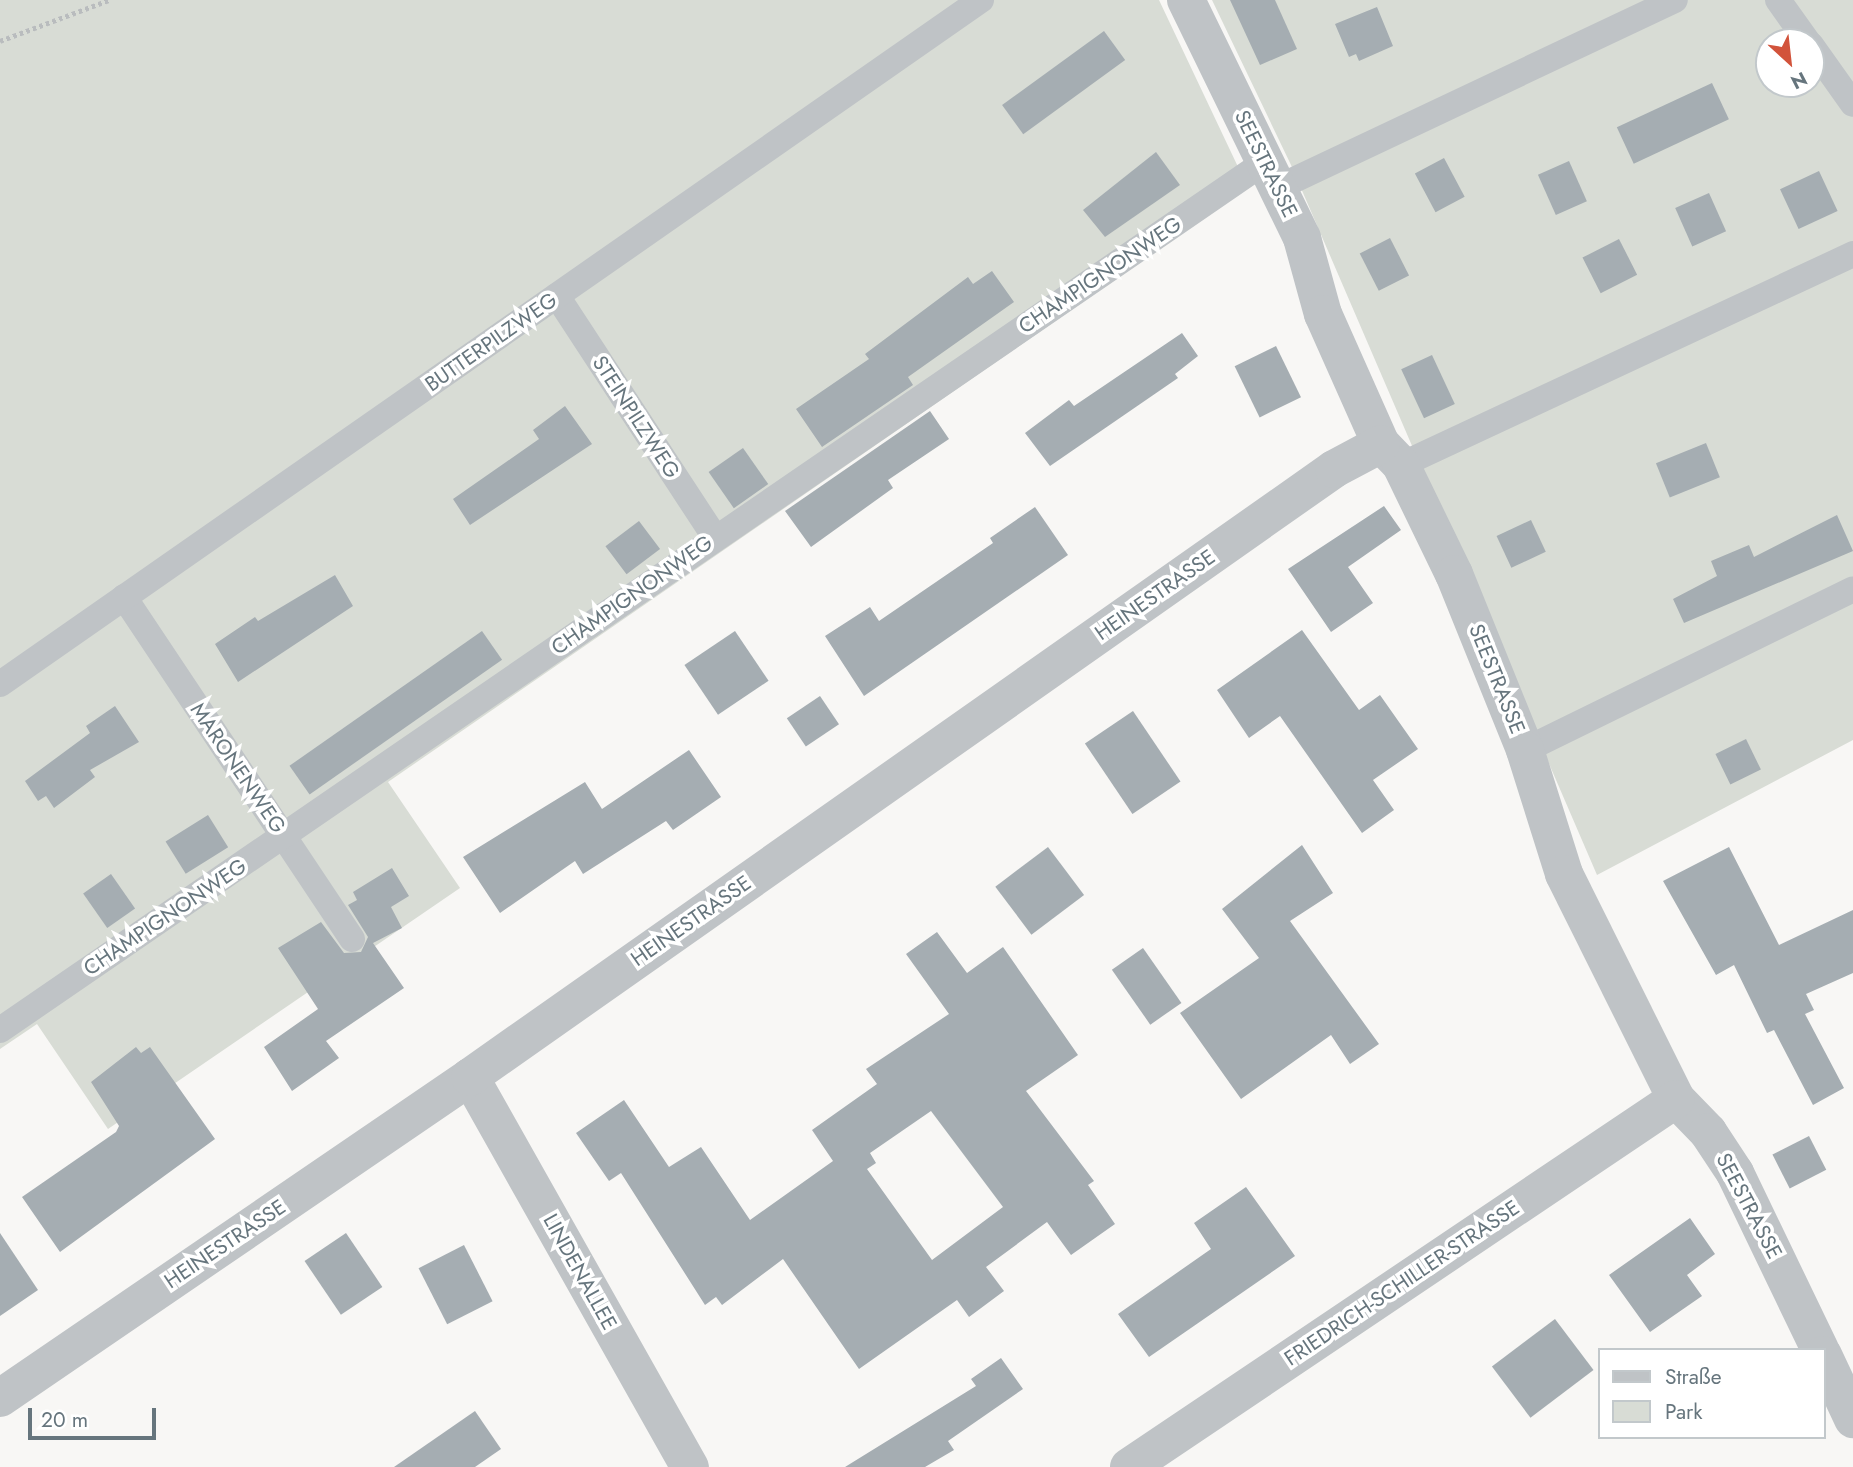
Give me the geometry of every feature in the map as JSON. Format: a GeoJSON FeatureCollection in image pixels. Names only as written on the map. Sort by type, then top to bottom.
{"type":"FeatureCollection","features":[{"type":"Feature","properties":{"kind":"street","name":"SEESTRASSE"},"geometry":{"type":"LineString","coordinates":[[1186,0],[1302,238],[1323,314],[1391,454],[1454,574],[1525,750],[1564,874],[1676,1099],[1708,1132],[1735,1173],[1831,1357],[1853,1419]]}},
{"type":"Feature","properties":{"kind":"street","name":"HEINESTRASSE"},"geometry":{"type":"LineString","coordinates":[[0,1398],[470,1077],[1334,468],[1391,454]]}},
{"type":"Feature","properties":{"kind":"street","name":"LINDENALLEE"},"geometry":{"type":"LineString","coordinates":[[470,1077],[690,1467]]}},
{"type":"Feature","properties":{"kind":"street","name":"FRIEDRICH-SCHILLER-STRASSE"},"geometry":{"type":"LineString","coordinates":[[1129,1467],[1676,1099]]}},
{"type":"Feature","properties":{"kind":"lane","name":"BUTTERPILZWEG"},"geometry":{"type":"LineString","coordinates":[[0,684],[981,0]]}},
{"type":"Feature","properties":{"kind":"lane","name":"CHAMPIGNONWEG"},"geometry":{"type":"LineString","coordinates":[[0,1030],[715,537],[1271,175],[1675,0]]}},
{"type":"Feature","properties":{"kind":"lane"},"geometry":{"type":"LineString","coordinates":[[1778,0],[1798,28]]}},
{"type":"Feature","properties":{"kind":"lane"},"geometry":{"type":"LineString","coordinates":[[1825,65],[1853,104]]}},
{"type":"Feature","properties":{"kind":"lane"},"geometry":{"type":"LineString","coordinates":[[1391,454],[1853,254]]}},
{"type":"Feature","properties":{"kind":"lane","name":"STEINPILZWEG"},"geometry":{"type":"LineString","coordinates":[[557,296],[715,537]]}},
{"type":"Feature","properties":{"kind":"lane"},"geometry":{"type":"LineString","coordinates":[[1525,750],[1853,589]]}},
{"type":"Feature","properties":{"kind":"lane","name":"MARONENWEG"},"geometry":{"type":"LineString","coordinates":[[124,597],[352,939]]}},
{"type":"Feature","properties":{"kind":"path"},"geometry":{"type":"LineString","coordinates":[[0,41],[109,0]]}},
{"type":"Feature","properties":{"kind":"green space"},"geometry":{"type":"Polygon","coordinates":[[[0,0],[1159,0],[1248,188],[388,782],[460,888],[108,1129],[37,1024],[0,1049],[0,0]]]}},
{"type":"Feature","properties":{"kind":"green space"},"geometry":{"type":"Polygon","coordinates":[[[1212,0],[1853,0],[1853,740],[1597,875],[1291,165],[1212,0]]]}},
{"type":"Feature","properties":{"kind":"building"},"geometry":{"type":"Polygon","coordinates":[[[1230,0],[1275,0],[1297,49],[1260,65],[1230,0]]]}},
{"type":"Feature","properties":{"kind":"building"},"geometry":{"type":"Polygon","coordinates":[[[1377,7],[1393,46],[1359,61],[1356,54],[1349,57],[1335,24],[1377,7]]]}},
{"type":"Feature","properties":{"kind":"building"},"geometry":{"type":"Polygon","coordinates":[[[1104,31],[1125,60],[1023,134],[1002,105],[1104,31]]]}},
{"type":"Feature","properties":{"kind":"building"},"geometry":{"type":"Polygon","coordinates":[[[1712,83],[1729,119],[1634,164],[1617,127],[1712,83]]]}},
{"type":"Feature","properties":{"kind":"building"},"geometry":{"type":"Polygon","coordinates":[[[1156,152],[1180,185],[1105,237],[1083,210],[1156,152]]]}},
{"type":"Feature","properties":{"kind":"building"},"geometry":{"type":"Polygon","coordinates":[[[1444,158],[1465,197],[1436,212],[1415,173],[1444,158]]]}},
{"type":"Feature","properties":{"kind":"building"},"geometry":{"type":"Polygon","coordinates":[[[1569,161],[1587,201],[1556,215],[1538,175],[1569,161]]]}},
{"type":"Feature","properties":{"kind":"building"},"geometry":{"type":"Polygon","coordinates":[[[1819,171],[1838,211],[1799,229],[1780,189],[1819,171]]]}},
{"type":"Feature","properties":{"kind":"building"},"geometry":{"type":"Polygon","coordinates":[[[1709,193],[1726,231],[1692,246],[1675,208],[1709,193]]]}},
{"type":"Feature","properties":{"kind":"building"},"geometry":{"type":"Polygon","coordinates":[[[1390,238],[1409,275],[1379,291],[1360,253],[1390,238]]]}},
{"type":"Feature","properties":{"kind":"building"},"geometry":{"type":"Polygon","coordinates":[[[1619,239],[1637,275],[1601,293],[1582,258],[1619,239]]]}},
{"type":"Feature","properties":{"kind":"building"},"geometry":{"type":"Polygon","coordinates":[[[992,271],[1014,302],[908,377],[913,385],[822,447],[796,409],[869,359],[865,354],[968,277],[973,284],[992,271]]]}},
{"type":"Feature","properties":{"kind":"building"},"geometry":{"type":"Polygon","coordinates":[[[1182,333],[1198,356],[1175,374],[1178,378],[1050,466],[1025,433],[1069,400],[1074,406],[1182,333]]]}},
{"type":"Feature","properties":{"kind":"building"},"geometry":{"type":"Polygon","coordinates":[[[1276,346],[1301,397],[1260,417],[1235,366],[1276,346]]]}},
{"type":"Feature","properties":{"kind":"building"},"geometry":{"type":"Polygon","coordinates":[[[1432,355],[1455,404],[1424,418],[1401,369],[1432,355]]]}},
{"type":"Feature","properties":{"kind":"building"},"geometry":{"type":"Polygon","coordinates":[[[565,406],[592,444],[470,525],[453,499],[539,439],[533,430],[565,406]]]}},
{"type":"Feature","properties":{"kind":"building"},"geometry":{"type":"Polygon","coordinates":[[[930,411],[949,439],[888,480],[893,488],[811,547],[785,511],[930,411]]]}},
{"type":"Feature","properties":{"kind":"building"},"geometry":{"type":"Polygon","coordinates":[[[1706,443],[1720,477],[1670,498],[1656,463],[1706,443]]]}},
{"type":"Feature","properties":{"kind":"building"},"geometry":{"type":"Polygon","coordinates":[[[743,448],[768,484],[734,508],[709,472],[743,448]]]}},
{"type":"Feature","properties":{"kind":"building"},"geometry":{"type":"Polygon","coordinates":[[[1384,506],[1401,530],[1348,567],[1373,603],[1331,632],[1288,569],[1384,506]]]}},
{"type":"Feature","properties":{"kind":"building"},"geometry":{"type":"Polygon","coordinates":[[[1035,507],[1068,555],[864,696],[825,636],[870,607],[879,621],[993,543],[990,538],[1035,507]]]}},
{"type":"Feature","properties":{"kind":"building"},"geometry":{"type":"Polygon","coordinates":[[[1837,515],[1853,551],[1684,623],[1673,599],[1717,576],[1711,561],[1749,545],[1754,557],[1837,515]]]}},
{"type":"Feature","properties":{"kind":"building"},"geometry":{"type":"Polygon","coordinates":[[[1531,520],[1546,552],[1511,568],[1497,536],[1531,520]]]}},
{"type":"Feature","properties":{"kind":"building"},"geometry":{"type":"Polygon","coordinates":[[[639,521],[660,549],[627,574],[605,546],[639,521]]]}},
{"type":"Feature","properties":{"kind":"building"},"geometry":{"type":"Polygon","coordinates":[[[335,575],[353,606],[238,682],[215,644],[255,617],[258,621],[335,575]]]}},
{"type":"Feature","properties":{"kind":"building"},"geometry":{"type":"Polygon","coordinates":[[[1302,630],[1359,710],[1380,695],[1418,749],[1373,780],[1394,810],[1362,833],[1280,716],[1249,738],[1217,690],[1302,630]]]}},
{"type":"Feature","properties":{"kind":"building"},"geometry":{"type":"Polygon","coordinates":[[[482,631],[502,660],[310,794],[289,766],[482,631]]]}},
{"type":"Feature","properties":{"kind":"building"},"geometry":{"type":"Polygon","coordinates":[[[735,631],[769,681],[718,715],[684,665],[735,631]]]}},
{"type":"Feature","properties":{"kind":"building"},"geometry":{"type":"Polygon","coordinates":[[[820,696],[839,724],[806,747],[787,718],[820,696]]]}},
{"type":"Feature","properties":{"kind":"building"},"geometry":{"type":"Polygon","coordinates":[[[115,706],[139,742],[90,770],[95,777],[54,808],[46,796],[38,801],[25,781],[90,733],[86,726],[115,706]]]}},
{"type":"Feature","properties":{"kind":"building"},"geometry":{"type":"Polygon","coordinates":[[[1133,711],[1181,781],[1132,814],[1085,743],[1133,711]]]}},
{"type":"Feature","properties":{"kind":"building"},"geometry":{"type":"Polygon","coordinates":[[[1746,739],[1761,770],[1730,784],[1715,754],[1746,739]]]}},
{"type":"Feature","properties":{"kind":"building"},"geometry":{"type":"Polygon","coordinates":[[[689,750],[721,797],[673,830],[666,821],[583,874],[575,861],[500,913],[463,857],[585,782],[602,809],[689,750]]]}},
{"type":"Feature","properties":{"kind":"building"},"geometry":{"type":"Polygon","coordinates":[[[208,815],[228,847],[186,874],[166,841],[208,815]]]}},
{"type":"Feature","properties":{"kind":"building"},"geometry":{"type":"Polygon","coordinates":[[[1302,845],[1333,893],[1290,921],[1379,1044],[1350,1064],[1331,1035],[1241,1099],[1180,1013],[1259,958],[1222,909],[1302,845]]]}},
{"type":"Feature","properties":{"kind":"building"},"geometry":{"type":"Polygon","coordinates":[[[1048,847],[1084,895],[1031,935],[995,887],[1048,847]]]}},
{"type":"Feature","properties":{"kind":"building"},"geometry":{"type":"Polygon","coordinates":[[[1729,847],[1779,945],[1853,910],[1853,973],[1806,994],[1814,1010],[1805,1014],[1844,1088],[1813,1105],[1774,1030],[1767,1033],[1734,965],[1716,975],[1663,881],[1729,847]]]}},
{"type":"Feature","properties":{"kind":"building"},"geometry":{"type":"Polygon","coordinates":[[[392,868],[409,896],[391,907],[402,928],[373,943],[404,988],[326,1041],[339,1058],[292,1091],[264,1047],[318,1009],[278,948],[321,922],[344,953],[361,952],[368,937],[348,905],[357,900],[353,892],[392,868]]]}},
{"type":"Feature","properties":{"kind":"building"},"geometry":{"type":"Polygon","coordinates":[[[111,874],[135,908],[107,928],[83,894],[111,874]]]}},
{"type":"Feature","properties":{"kind":"building"},"geometry":{"type":"Polygon","coordinates":[[[937,932],[967,973],[1003,947],[1078,1055],[1026,1091],[1094,1181],[1088,1185],[1115,1224],[1071,1255],[1047,1222],[986,1267],[1004,1291],[969,1317],[957,1300],[859,1369],[783,1259],[722,1305],[716,1297],[705,1305],[621,1173],[609,1181],[576,1133],[624,1100],[669,1167],[701,1147],[750,1220],[833,1161],[812,1130],[877,1084],[866,1069],[949,1014],[906,954],[937,932]],[[931,1111],[870,1153],[876,1163],[867,1169],[932,1260],[1003,1207],[931,1111]]]}},
{"type":"Feature","properties":{"kind":"building"},"geometry":{"type":"Polygon","coordinates":[[[1143,948],[1181,1003],[1150,1025],[1112,970],[1143,948]]]}},
{"type":"Feature","properties":{"kind":"building"},"geometry":{"type":"Polygon","coordinates":[[[136,1047],[141,1053],[150,1047],[215,1139],[60,1252],[22,1197],[116,1132],[119,1126],[91,1082],[136,1047]]]}},
{"type":"Feature","properties":{"kind":"building"},"geometry":{"type":"Polygon","coordinates":[[[1809,1136],[1826,1170],[1790,1188],[1772,1155],[1809,1136]]]}},
{"type":"Feature","properties":{"kind":"building"},"geometry":{"type":"Polygon","coordinates":[[[1246,1187],[1295,1256],[1149,1357],[1118,1314],[1211,1249],[1194,1223],[1246,1187]]]}},
{"type":"Feature","properties":{"kind":"building"},"geometry":{"type":"Polygon","coordinates":[[[1690,1218],[1715,1254],[1687,1275],[1702,1296],[1650,1332],[1609,1275],[1690,1218]]]}},
{"type":"Feature","properties":{"kind":"building"},"geometry":{"type":"Polygon","coordinates":[[[0,1233],[38,1290],[0,1316],[0,1233]]]}},
{"type":"Feature","properties":{"kind":"building"},"geometry":{"type":"Polygon","coordinates":[[[346,1233],[382,1287],[341,1315],[305,1261],[346,1233]]]}},
{"type":"Feature","properties":{"kind":"building"},"geometry":{"type":"Polygon","coordinates":[[[464,1245],[493,1301],[447,1324],[419,1268],[464,1245]]]}},
{"type":"Feature","properties":{"kind":"building"},"geometry":{"type":"Polygon","coordinates":[[[1555,1319],[1594,1370],[1530,1418],[1492,1367],[1555,1319]]]}},
{"type":"Feature","properties":{"kind":"building"},"geometry":{"type":"Polygon","coordinates":[[[1001,1358],[1023,1389],[948,1441],[954,1450],[925,1467],[845,1467],[976,1386],[971,1379],[1001,1358]]]}},
{"type":"Feature","properties":{"kind":"building"},"geometry":{"type":"Polygon","coordinates":[[[475,1411],[501,1449],[475,1467],[394,1467],[475,1411]]]}}]}
